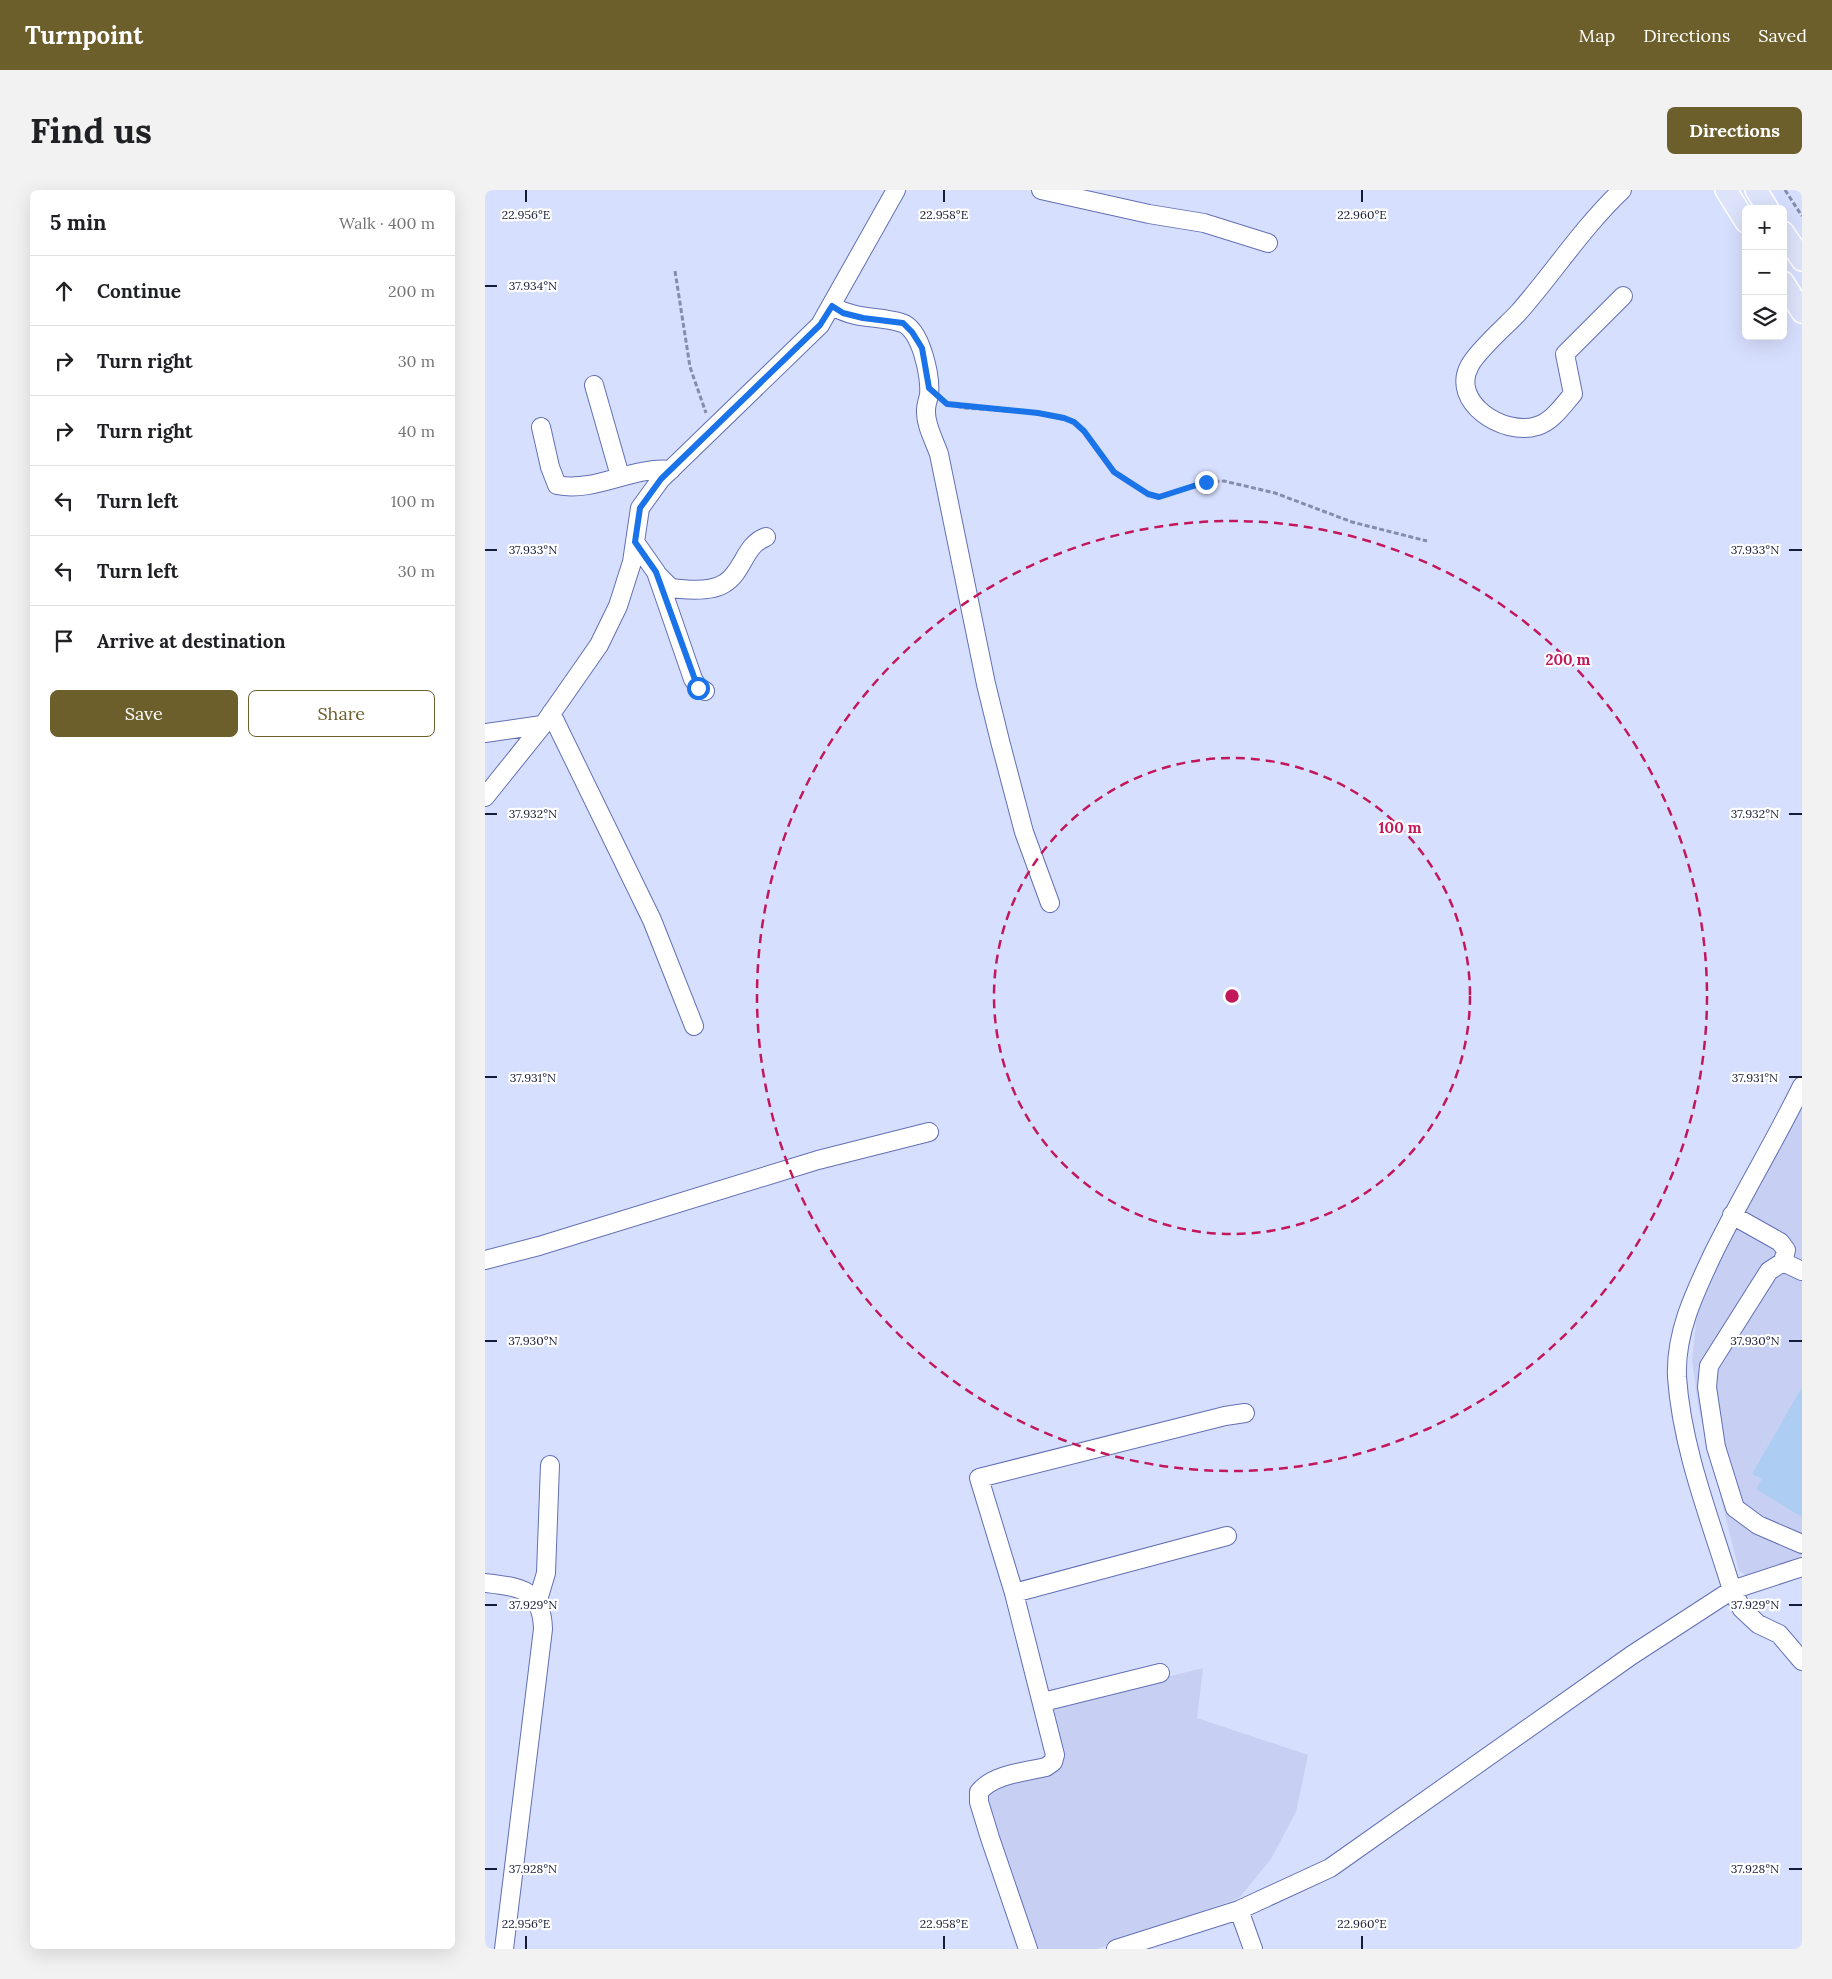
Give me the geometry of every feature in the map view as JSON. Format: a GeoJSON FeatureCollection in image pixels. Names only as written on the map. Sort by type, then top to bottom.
{"type":"FeatureCollection","features":[{"type":"Feature","properties":{"kind":"main road"},"geometry":{"type":"LineString","coordinates":[[1726,190],[1742,216]]}},
{"type":"Feature","properties":{"kind":"main road"},"geometry":{"type":"LineString","coordinates":[[1756,190],[1765,205]]}},
{"type":"Feature","properties":{"kind":"main road"},"geometry":{"type":"LineString","coordinates":[[1787,238],[1802,260]]}},
{"type":"Feature","properties":{"kind":"main road"},"geometry":{"type":"LineString","coordinates":[[1787,288],[1802,312]]}},
{"type":"Feature","properties":{"kind":"street"},"geometry":{"type":"LineString","coordinates":[[485,796],[547,719],[599,645],[618,606],[632,562],[640,508],[671,470],[820,325],[896,190]]}},
{"type":"Feature","properties":{"kind":"street"},"geometry":{"type":"LineString","coordinates":[[1041,190],[1139,212],[1204,224],[1268,243]]}},
{"type":"Feature","properties":{"kind":"street"},"geometry":{"type":"LineString","coordinates":[[1621,190],[1519,311],[1470,364],[1465,380],[1466,395],[1495,423],[1516,428],[1537,426],[1552,417],[1573,394],[1565,354],[1623,296]]}},
{"type":"Feature","properties":{"kind":"street"},"geometry":{"type":"LineString","coordinates":[[832,306],[843,313],[863,318],[903,323],[912,332],[922,348],[929,388],[925,409],[939,454],[986,684],[1024,832],[1050,903]]}},
{"type":"Feature","properties":{"kind":"street"},"geometry":{"type":"LineString","coordinates":[[593,385],[621,476]]}},
{"type":"Feature","properties":{"kind":"street"},"geometry":{"type":"LineString","coordinates":[[541,427],[550,468],[557,485],[573,488],[653,468],[671,470]]}},
{"type":"Feature","properties":{"kind":"street"},"geometry":{"type":"LineString","coordinates":[[635,542],[656,572],[671,588],[687,590],[714,587],[725,583],[736,570],[753,543],[766,537]]}},
{"type":"Feature","properties":{"kind":"street"},"geometry":{"type":"LineString","coordinates":[[656,572],[693,679],[698,688],[705,691]]}},
{"type":"Feature","properties":{"kind":"street"},"geometry":{"type":"LineString","coordinates":[[485,733],[547,719]]}},
{"type":"Feature","properties":{"kind":"street"},"geometry":{"type":"LineString","coordinates":[[547,719],[652,920],[694,1026]]}},
{"type":"Feature","properties":{"kind":"street"},"geometry":{"type":"LineString","coordinates":[[1802,1086],[1732,1215],[1693,1296],[1685,1322],[1677,1375],[1689,1452],[1732,1590],[1742,1609],[1758,1624],[1779,1634],[1802,1661]]}},
{"type":"Feature","properties":{"kind":"street"},"geometry":{"type":"LineString","coordinates":[[485,1260],[539,1246],[818,1160],[929,1132]]}},
{"type":"Feature","properties":{"kind":"street"},"geometry":{"type":"LineString","coordinates":[[1732,1215],[1780,1242],[1786,1250],[1783,1262],[1769,1271],[1709,1366],[1707,1387],[1716,1447],[1735,1508],[1758,1525],[1802,1544]]}},
{"type":"Feature","properties":{"kind":"street"},"geometry":{"type":"LineString","coordinates":[[1783,1262],[1802,1272]]}},
{"type":"Feature","properties":{"kind":"street"},"geometry":{"type":"LineString","coordinates":[[1028,1949],[990,1838],[979,1802],[979,1792],[985,1784],[995,1779],[1047,1767],[1053,1762],[1055,1755],[1015,1593],[979,1478],[1225,1416],[1245,1413]]}},
{"type":"Feature","properties":{"kind":"street"},"geometry":{"type":"LineString","coordinates":[[538,1600],[546,1573],[550,1464]]}},
{"type":"Feature","properties":{"kind":"street"},"geometry":{"type":"LineString","coordinates":[[1015,1593],[1227,1536]]}},
{"type":"Feature","properties":{"kind":"street"},"geometry":{"type":"LineString","coordinates":[[1116,1949],[1239,1910],[1329,1868],[1632,1655],[1732,1590],[1802,1566]]}},
{"type":"Feature","properties":{"kind":"street"},"geometry":{"type":"LineString","coordinates":[[485,1583],[525,1591],[538,1600],[543,1612],[543,1629],[504,1949]]}},
{"type":"Feature","properties":{"kind":"street"},"geometry":{"type":"LineString","coordinates":[[1043,1702],[1160,1673]]}},
{"type":"Feature","properties":{"kind":"street"},"geometry":{"type":"LineString","coordinates":[[1239,1910],[1253,1949]]}},
{"type":"Feature","properties":{"kind":"path"},"geometry":{"type":"LineString","coordinates":[[1785,190],[1802,216]]}},
{"type":"Feature","properties":{"kind":"path"},"geometry":{"type":"LineString","coordinates":[[675,271],[690,367],[699,397],[706,413],[715,426]]}},
{"type":"Feature","properties":{"kind":"path"},"geometry":{"type":"LineString","coordinates":[[929,388],[947,404],[1038,413],[1074,422],[1084,431],[1114,472],[1148,494],[1159,497],[1206,482],[1233,483],[1275,493],[1352,522],[1427,541]]}},
{"type":"Feature","properties":{"kind":"shaded area"},"geometry":{"type":"Polygon","coordinates":[[[1802,1105],[1802,1556],[1747,1576],[1739,1571],[1698,1406],[1692,1359],[1697,1314],[1707,1284],[1802,1105]]]}},
{"type":"Feature","properties":{"kind":"shaded area"},"geometry":{"type":"Polygon","coordinates":[[[1203,1668],[1197,1718],[1308,1755],[1296,1812],[1271,1859],[1239,1898],[1097,1949],[1032,1949],[981,1793],[1046,1770],[1046,1707],[1203,1668]]]}},
{"type":"Feature","properties":{"kind":"building"},"geometry":{"type":"Polygon","coordinates":[[[1802,1387],[1802,1517],[1756,1489],[1762,1479],[1752,1474],[1802,1387]]]}},
{"type":"Feature","properties":{"kind":"route"},"geometry":{"type":"LineString","coordinates":[[698,688],[693,679],[656,572],[635,542],[640,508],[661,479],[820,325],[832,306],[843,313],[863,318],[903,323],[912,332],[922,348],[929,388],[947,404],[965,408],[1038,413],[1074,422],[1084,431],[1114,472],[1148,494],[1159,497],[1206,482]]}}]}
